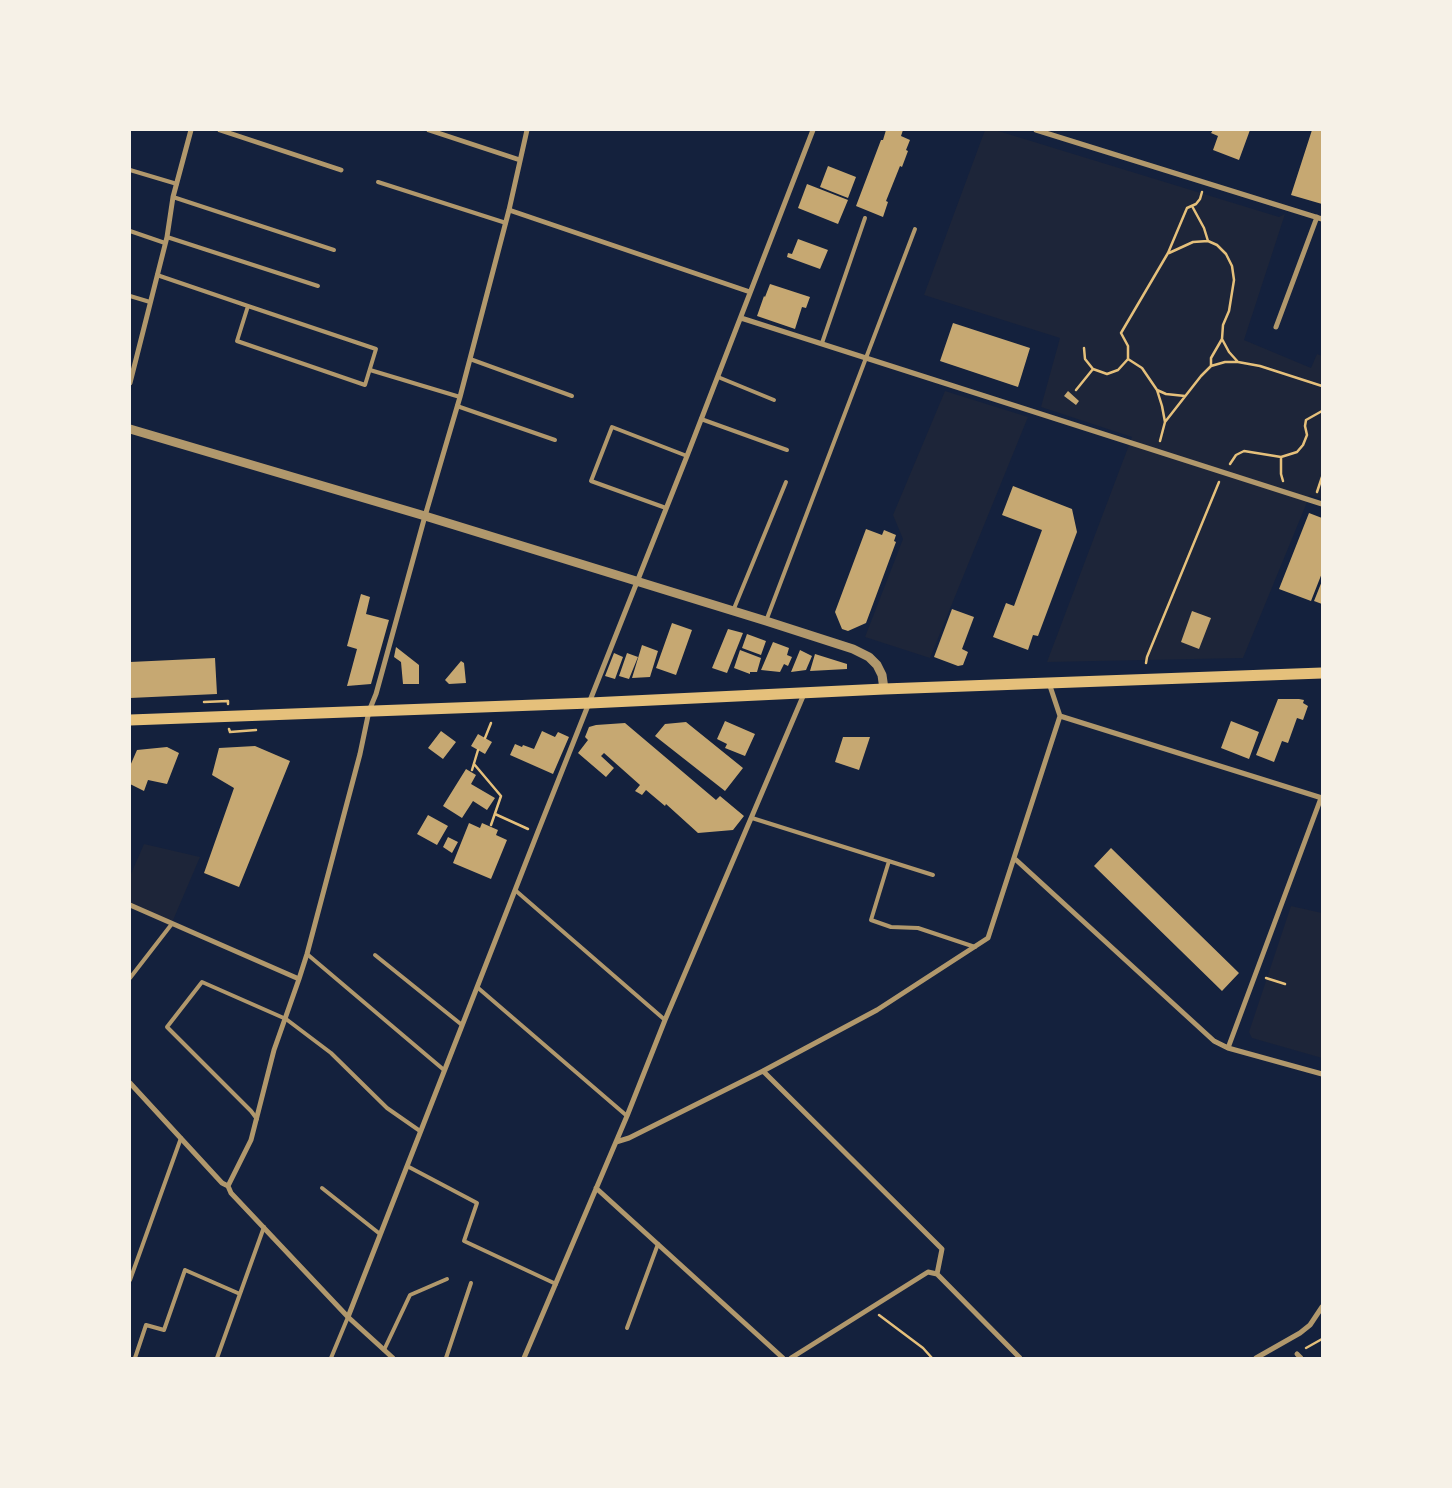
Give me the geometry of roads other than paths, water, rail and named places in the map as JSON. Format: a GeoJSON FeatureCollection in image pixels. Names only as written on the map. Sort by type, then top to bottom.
{"type":"FeatureCollection","features":[{"type":"Feature","properties":{"kind":"main road"},"geometry":{"type":"LineString","coordinates":[[130,720],[1322,673]]}},
{"type":"Feature","properties":{"kind":"street"},"geometry":{"type":"LineString","coordinates":[[130,383],[167,237],[173,197],[191,130]]}},
{"type":"Feature","properties":{"kind":"street"},"geometry":{"type":"LineString","coordinates":[[220,130],[341,170]]}},
{"type":"Feature","properties":{"kind":"street"},"geometry":{"type":"LineString","coordinates":[[429,130],[520,160]]}},
{"type":"Feature","properties":{"kind":"street"},"geometry":{"type":"LineString","coordinates":[[228,1186],[251,1140],[258,1119],[274,1050],[300,979],[360,754],[369,711],[379,685],[424,516],[460,397],[506,223],[528,130]]}},
{"type":"Feature","properties":{"kind":"street"},"geometry":{"type":"LineString","coordinates":[[348,1317],[718,377],[813,130]]}},
{"type":"Feature","properties":{"kind":"street"},"geometry":{"type":"LineString","coordinates":[[1036,130],[1055,133],[1320,218],[1276,328]]}},
{"type":"Feature","properties":{"kind":"street"},"geometry":{"type":"LineString","coordinates":[[509,210],[750,292]]}},
{"type":"Feature","properties":{"kind":"street"},"geometry":{"type":"LineString","coordinates":[[741,318],[1322,504]]}},
{"type":"Feature","properties":{"kind":"street"},"geometry":{"type":"LineString","coordinates":[[130,429],[766,620],[853,649],[869,657],[877,665],[881,672],[884,689]]}},
{"type":"Feature","properties":{"kind":"street"},"geometry":{"type":"LineString","coordinates":[[616,1142],[629,1138],[763,1071],[877,1010],[988,938],[1060,716],[1048,683]]}},
{"type":"Feature","properties":{"kind":"street"},"geometry":{"type":"LineString","coordinates":[[524,1358],[627,1116],[665,1020],[805,693]]}},
{"type":"Feature","properties":{"kind":"street"},"geometry":{"type":"LineString","coordinates":[[1060,716],[1322,798],[1228,1048]]}},
{"type":"Feature","properties":{"kind":"street"},"geometry":{"type":"LineString","coordinates":[[1014,858],[1214,1041],[1228,1048],[1322,1074]]}},
{"type":"Feature","properties":{"kind":"street"},"geometry":{"type":"LineString","coordinates":[[130,905],[300,979]]}},
{"type":"Feature","properties":{"kind":"street"},"geometry":{"type":"LineString","coordinates":[[763,1071],[942,1249],[937,1274]]}},
{"type":"Feature","properties":{"kind":"street"},"geometry":{"type":"LineString","coordinates":[[130,1083],[222,1184],[228,1186],[231,1193],[348,1317],[393,1358]]}},
{"type":"Feature","properties":{"kind":"street"},"geometry":{"type":"LineString","coordinates":[[596,1188],[783,1358]]}},
{"type":"Feature","properties":{"kind":"street"},"geometry":{"type":"LineString","coordinates":[[791,1358],[928,1272],[937,1274],[1020,1358]]}},
{"type":"Feature","properties":{"kind":"street"},"geometry":{"type":"LineString","coordinates":[[1256,1358],[1300,1333],[1310,1325],[1322,1306]]}},
{"type":"Feature","properties":{"kind":"lane"},"geometry":{"type":"LineString","coordinates":[[130,170],[177,184]]}},
{"type":"Feature","properties":{"kind":"lane"},"geometry":{"type":"LineString","coordinates":[[378,182],[506,223]]}},
{"type":"Feature","properties":{"kind":"lane"},"geometry":{"type":"LineString","coordinates":[[173,197],[334,250]]}},
{"type":"Feature","properties":{"kind":"lane"},"geometry":{"type":"LineString","coordinates":[[822,344],[865,218]]}},
{"type":"Feature","properties":{"kind":"lane"},"geometry":{"type":"LineString","coordinates":[[766,620],[915,229]]}},
{"type":"Feature","properties":{"kind":"lane"},"geometry":{"type":"LineString","coordinates":[[130,231],[165,243]]}},
{"type":"Feature","properties":{"kind":"lane"},"geometry":{"type":"LineString","coordinates":[[167,237],[318,286]]}},
{"type":"Feature","properties":{"kind":"lane"},"geometry":{"type":"LineString","coordinates":[[157,275],[376,349],[364,385],[237,341],[248,306]]}},
{"type":"Feature","properties":{"kind":"lane"},"geometry":{"type":"LineString","coordinates":[[130,296],[150,302]]}},
{"type":"Feature","properties":{"kind":"lane"},"geometry":{"type":"LineString","coordinates":[[470,359],[572,396]]}},
{"type":"Feature","properties":{"kind":"lane"},"geometry":{"type":"LineString","coordinates":[[370,370],[460,397]]}},
{"type":"Feature","properties":{"kind":"lane"},"geometry":{"type":"LineString","coordinates":[[718,377],[774,400]]}},
{"type":"Feature","properties":{"kind":"lane"},"geometry":{"type":"LineString","coordinates":[[457,406],[554,440]]}},
{"type":"Feature","properties":{"kind":"lane"},"geometry":{"type":"LineString","coordinates":[[701,419],[787,450]]}},
{"type":"Feature","properties":{"kind":"lane"},"geometry":{"type":"LineString","coordinates":[[666,508],[591,481],[612,427],[687,456]]}},
{"type":"Feature","properties":{"kind":"lane"},"geometry":{"type":"LineString","coordinates":[[733,611],[786,482]]}},
{"type":"Feature","properties":{"kind":"lane"},"geometry":{"type":"LineString","coordinates":[[752,818],[934,875]]}},
{"type":"Feature","properties":{"kind":"lane"},"geometry":{"type":"LineString","coordinates":[[889,861],[870,920],[891,927],[918,928],[974,947]]}},
{"type":"Feature","properties":{"kind":"lane"},"geometry":{"type":"LineString","coordinates":[[515,890],[665,1020]]}},
{"type":"Feature","properties":{"kind":"lane"},"geometry":{"type":"LineString","coordinates":[[130,978],[171,924]]}},
{"type":"Feature","properties":{"kind":"lane"},"geometry":{"type":"LineString","coordinates":[[307,954],[444,1070]]}},
{"type":"Feature","properties":{"kind":"lane"},"geometry":{"type":"LineString","coordinates":[[376,955],[462,1025]]}},
{"type":"Feature","properties":{"kind":"lane"},"geometry":{"type":"LineString","coordinates":[[258,1119],[167,1027],[202,982],[286,1019],[331,1054],[387,1108],[420,1131]]}},
{"type":"Feature","properties":{"kind":"lane"},"geometry":{"type":"LineString","coordinates":[[477,987],[627,1116]]}},
{"type":"Feature","properties":{"kind":"lane"},"geometry":{"type":"LineString","coordinates":[[130,1280],[181,1138]]}},
{"type":"Feature","properties":{"kind":"lane"},"geometry":{"type":"LineString","coordinates":[[407,1166],[476,1203],[464,1241],[556,1284]]}},
{"type":"Feature","properties":{"kind":"lane"},"geometry":{"type":"LineString","coordinates":[[322,1188],[380,1234]]}},
{"type":"Feature","properties":{"kind":"lane"},"geometry":{"type":"LineString","coordinates":[[217,1358],[264,1227]]}},
{"type":"Feature","properties":{"kind":"lane"},"geometry":{"type":"LineString","coordinates":[[627,1328],[658,1244]]}},
{"type":"Feature","properties":{"kind":"lane"},"geometry":{"type":"LineString","coordinates":[[135,1358],[146,1325],[164,1330],[185,1270],[240,1294]]}},
{"type":"Feature","properties":{"kind":"lane"},"geometry":{"type":"LineString","coordinates":[[384,1350],[410,1295],[447,1279]]}},
{"type":"Feature","properties":{"kind":"lane"},"geometry":{"type":"LineString","coordinates":[[446,1358],[471,1283]]}},
{"type":"Feature","properties":{"kind":"lane"},"geometry":{"type":"LineString","coordinates":[[331,1358],[348,1317]]}}]}
